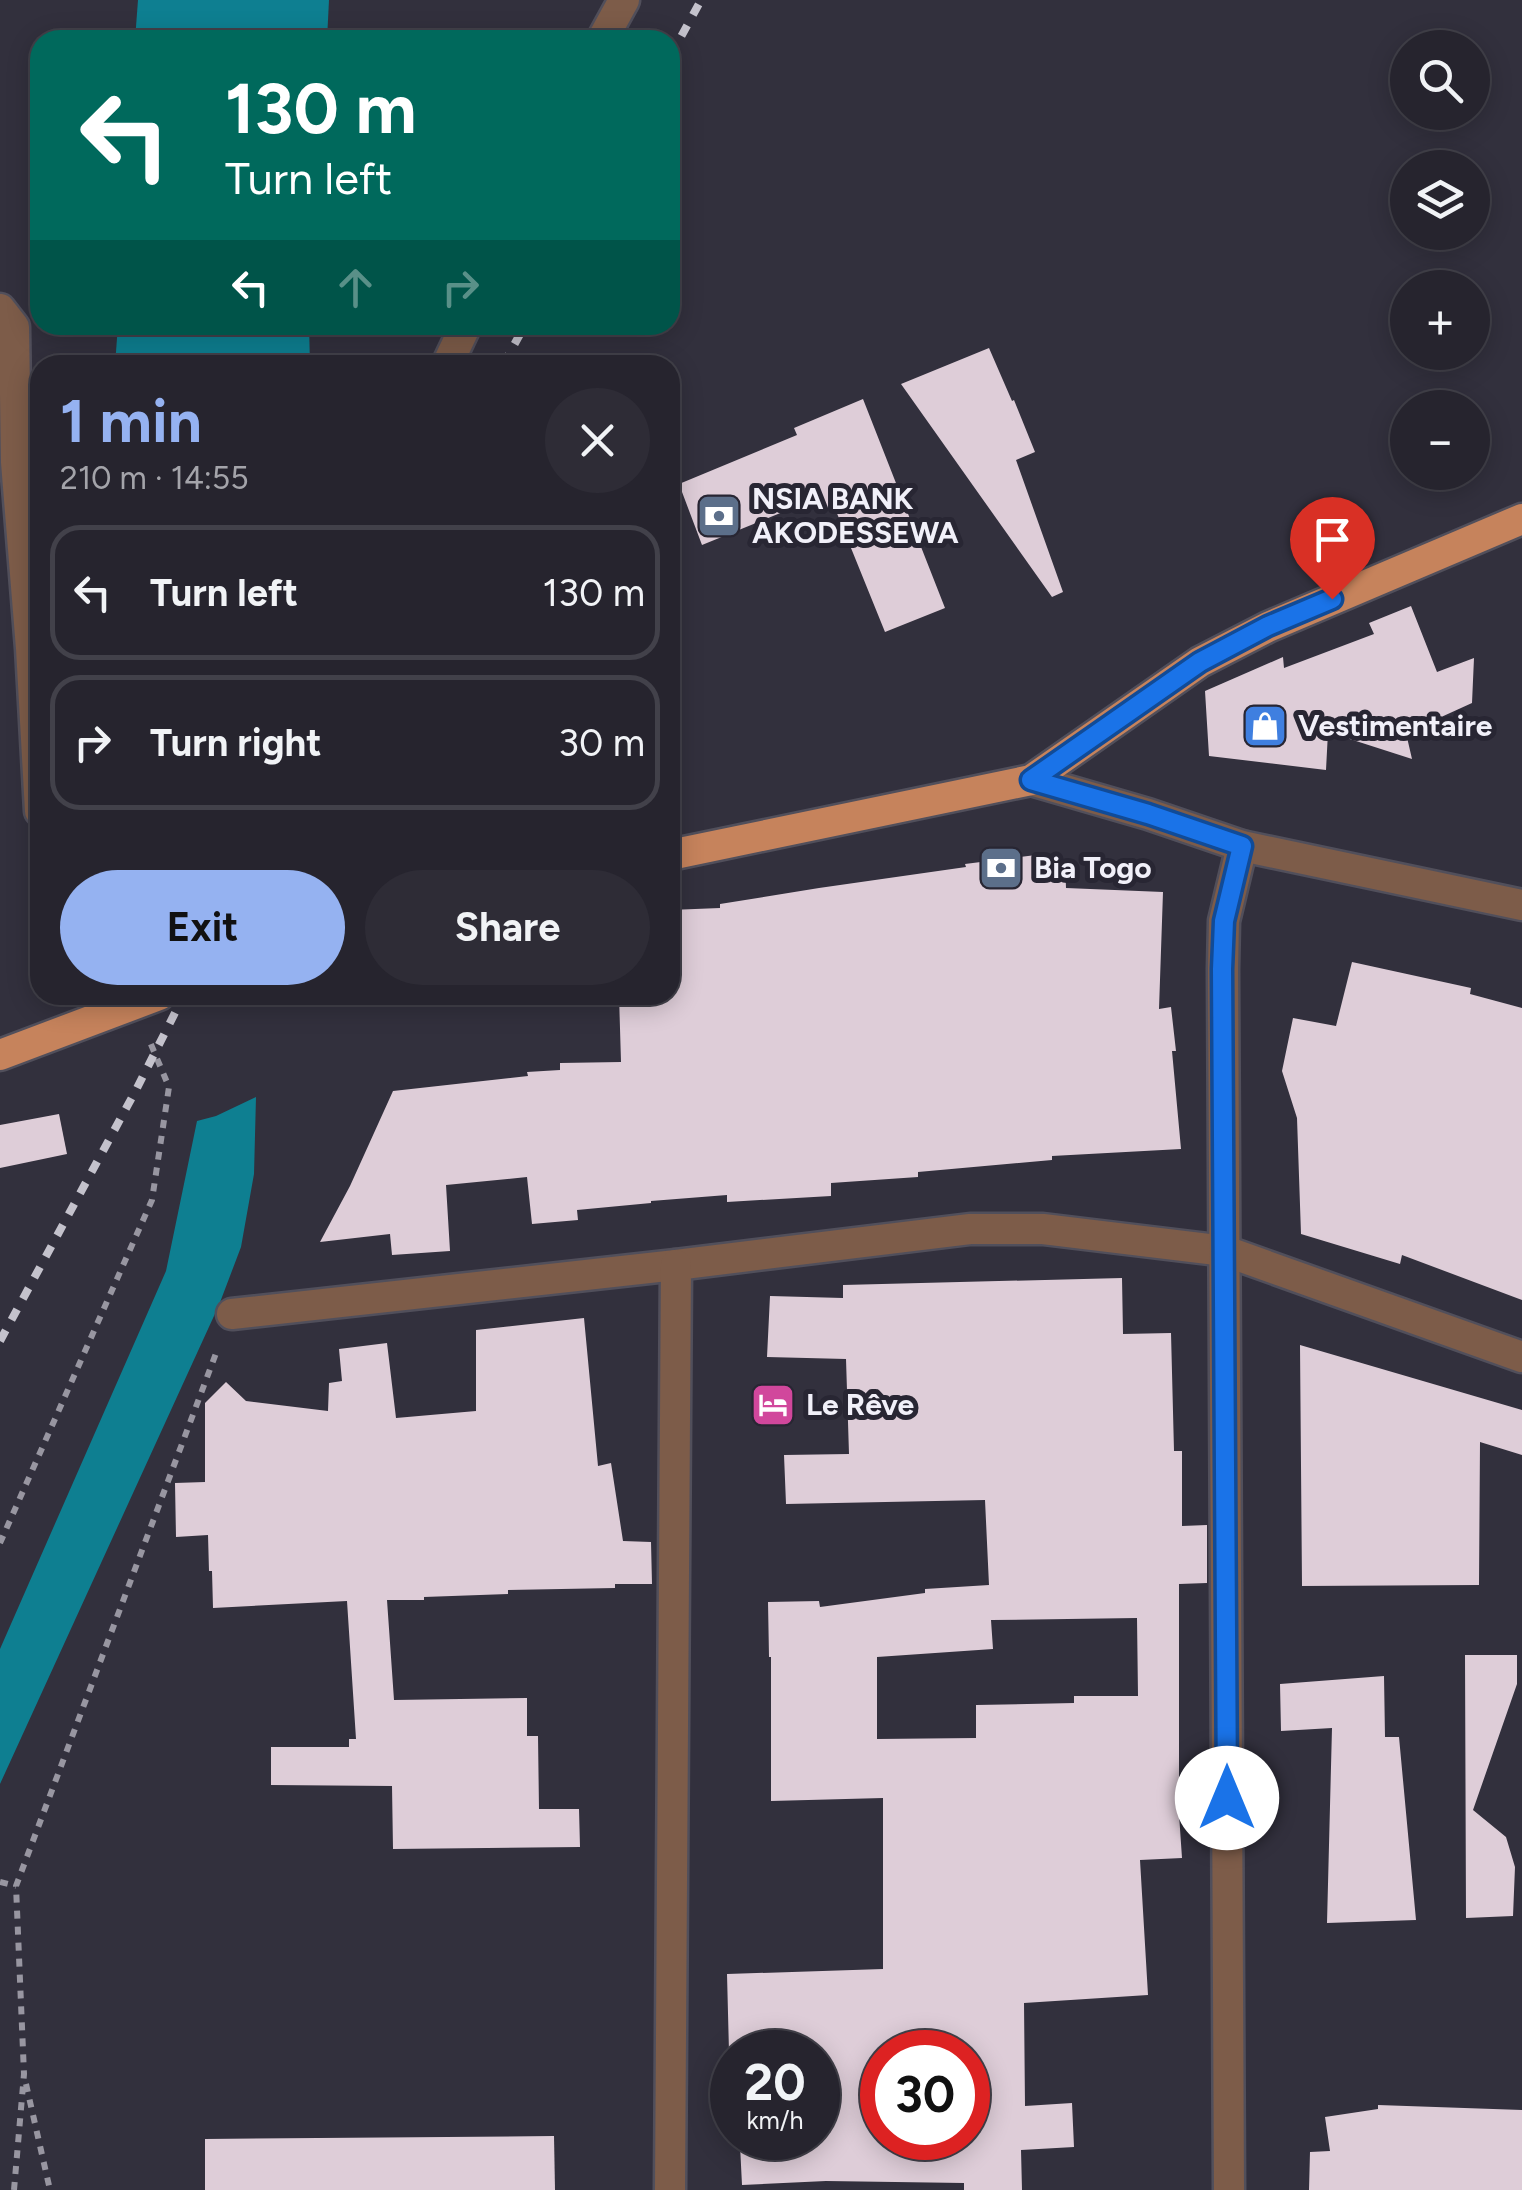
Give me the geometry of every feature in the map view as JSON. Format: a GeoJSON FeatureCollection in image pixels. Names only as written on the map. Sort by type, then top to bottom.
{"type":"FeatureCollection","features":[{"type":"Feature","properties":{"kind":"main road"},"geometry":{"type":"LineString","coordinates":[[680,853],[1031,780],[1200,662],[1268,626],[1522,520]]}},
{"type":"Feature","properties":{"kind":"main road"},"geometry":{"type":"LineString","coordinates":[[0,1055],[130,1005]]}},
{"type":"Feature","properties":{"kind":"street"},"geometry":{"type":"LineString","coordinates":[[608,30],[624,0]]}},
{"type":"Feature","properties":{"kind":"street"},"geometry":{"type":"LineString","coordinates":[[0,309],[14,327],[16,462],[30,636]]}},
{"type":"Feature","properties":{"kind":"street"},"geometry":{"type":"LineString","coordinates":[[1031,780],[1242,846],[1522,906]]}},
{"type":"Feature","properties":{"kind":"street"},"geometry":{"type":"LineString","coordinates":[[1228,2190],[1222,969],[1224,921],[1242,846]]}},
{"type":"Feature","properties":{"kind":"street"},"geometry":{"type":"LineString","coordinates":[[232,1314],[970,1229],[1043,1228],[1224,1251],[1522,1357]]}},
{"type":"Feature","properties":{"kind":"street"},"geometry":{"type":"LineString","coordinates":[[670,2190],[676,1265]]}},
{"type":"Feature","properties":{"kind":"path"},"geometry":{"type":"LineString","coordinates":[[0,1543],[152,1200],[170,1087],[148,1005]]}},
{"type":"Feature","properties":{"kind":"path"},"geometry":{"type":"LineString","coordinates":[[14,2190],[24,2074],[16,1886],[232,1314]]}},
{"type":"Feature","properties":{"kind":"path"},"geometry":{"type":"LineString","coordinates":[[0,1882],[16,1886]]}},
{"type":"Feature","properties":{"kind":"path"},"geometry":{"type":"LineString","coordinates":[[24,2074],[50,2190]]}},
{"type":"Feature","properties":{"kind":"water"},"geometry":{"type":"Polygon","coordinates":[[[138,0],[329,0],[328,30],[136,30],[138,0]]]}},
{"type":"Feature","properties":{"kind":"water"},"geometry":{"type":"Polygon","coordinates":[[[117,335],[309,335],[310,355],[116,355],[117,335]]]}},
{"type":"Feature","properties":{"kind":"water"},"geometry":{"type":"Polygon","coordinates":[[[256,1097],[254,1174],[241,1247],[219,1305],[0,1784],[0,1649],[166,1271],[197,1121],[256,1097]]]}},
{"type":"Feature","properties":{"kind":"building"},"geometry":{"type":"Polygon","coordinates":[[[989,348],[1035,452],[1016,460],[1063,592],[1052,597],[901,384],[989,348]]]}},
{"type":"Feature","properties":{"kind":"building"},"geometry":{"type":"Polygon","coordinates":[[[863,399],[945,608],[885,632],[834,506],[827,509],[822,496],[702,545],[680,484],[797,435],[794,428],[863,399]]]}},
{"type":"Feature","properties":{"kind":"building"},"geometry":{"type":"Polygon","coordinates":[[[1411,606],[1437,672],[1474,658],[1472,703],[1406,733],[1412,759],[1328,732],[1326,770],[1209,756],[1205,691],[1283,657],[1284,668],[1374,634],[1369,623],[1411,606]]]}},
{"type":"Feature","properties":{"kind":"building"},"geometry":{"type":"Polygon","coordinates":[[[1044,854],[1065,861],[1066,888],[1163,892],[1159,1009],[1171,1007],[1181,1149],[1052,1156],[1052,1160],[918,1172],[918,1177],[831,1183],[831,1196],[727,1202],[727,1195],[651,1201],[577,1210],[578,1220],[532,1224],[527,1177],[446,1185],[450,1251],[392,1255],[390,1234],[320,1242],[393,1091],[528,1076],[527,1072],[560,1070],[560,1063],[621,1062],[619,1005],[680,1005],[680,910],[720,908],[720,904],[966,867],[965,864],[1044,854]]]}},
{"type":"Feature","properties":{"kind":"building"},"geometry":{"type":"Polygon","coordinates":[[[1352,962],[1471,988],[1470,994],[1522,1008],[1522,1300],[1402,1255],[1400,1264],[1301,1234],[1297,1118],[1282,1071],[1293,1018],[1336,1026],[1352,962]]]}},
{"type":"Feature","properties":{"kind":"building"},"geometry":{"type":"Polygon","coordinates":[[[59,1114],[67,1154],[0,1168],[0,1125],[59,1114]]]}},
{"type":"Feature","properties":{"kind":"building"},"geometry":{"type":"Polygon","coordinates":[[[1122,1278],[1123,1334],[1171,1333],[1174,1451],[1182,1451],[1182,1526],[1207,1525],[1207,1583],[1179,1584],[1182,1858],[1140,1860],[1148,1995],[1024,2003],[1025,2106],[1072,2103],[1074,2147],[1021,2150],[1022,2190],[964,2190],[964,2183],[826,2181],[742,2185],[741,2160],[840,2160],[840,2030],[728,2030],[727,1974],[883,1969],[883,1798],[771,1801],[768,1602],[819,1601],[820,1607],[925,1593],[925,1589],[989,1585],[985,1500],[786,1504],[784,1455],[849,1454],[846,1359],[767,1357],[770,1296],[843,1298],[843,1285],[1122,1278]],[[1137,1618],[991,1620],[993,1649],[877,1657],[877,1739],[976,1738],[976,1705],[1074,1703],[1074,1696],[1138,1696],[1137,1618]]]}},
{"type":"Feature","properties":{"kind":"building"},"geometry":{"type":"Polygon","coordinates":[[[584,1318],[598,1466],[611,1463],[623,1541],[651,1542],[652,1584],[387,1600],[394,1700],[527,1698],[527,1736],[538,1736],[539,1809],[579,1809],[580,1847],[393,1849],[392,1786],[271,1785],[271,1747],[349,1747],[349,1739],[356,1739],[347,1601],[213,1608],[208,1535],[176,1537],[175,1483],[205,1482],[205,1403],[226,1382],[246,1401],[328,1411],[329,1383],[342,1381],[339,1349],[387,1343],[396,1418],[476,1411],[476,1330],[584,1318]]]}},
{"type":"Feature","properties":{"kind":"building"},"geometry":{"type":"Polygon","coordinates":[[[1300,1345],[1522,1410],[1522,1455],[1480,1442],[1479,1585],[1302,1586],[1300,1345]]]}},
{"type":"Feature","properties":{"kind":"building"},"geometry":{"type":"Polygon","coordinates":[[[1465,1655],[1517,1655],[1517,1684],[1473,1810],[1506,1837],[1515,1867],[1513,1916],[1466,1918],[1465,1655]]]}},
{"type":"Feature","properties":{"kind":"building"},"geometry":{"type":"Polygon","coordinates":[[[1384,1676],[1385,1737],[1399,1737],[1416,1920],[1327,1923],[1332,1728],[1281,1731],[1280,1684],[1384,1676]]]}},
{"type":"Feature","properties":{"kind":"building"},"geometry":{"type":"Polygon","coordinates":[[[1378,2105],[1522,2110],[1522,2190],[1309,2190],[1310,2152],[1330,2151],[1325,2117],[1378,2109],[1378,2105]]]}},
{"type":"Feature","properties":{"kind":"building"},"geometry":{"type":"Polygon","coordinates":[[[554,2136],[555,2190],[205,2190],[205,2139],[554,2136]]]}},
{"type":"Feature","properties":{"kind":"railway"},"geometry":{"type":"LineString","coordinates":[[680,39],[701,0]]}},
{"type":"Feature","properties":{"kind":"railway"},"geometry":{"type":"LineString","coordinates":[[508,355],[520,335]]}},
{"type":"Feature","properties":{"kind":"railway"},"geometry":{"type":"LineString","coordinates":[[0,1341],[179,1005]]}},
{"type":"Feature","properties":{"kind":"place","name":"NSIA BANK AKODESSEWA"},"geometry":{"type":"Point","coordinates":[719,516]}},
{"type":"Feature","properties":{"kind":"place","name":"Vestimentaire"},"geometry":{"type":"Point","coordinates":[1265,726]}},
{"type":"Feature","properties":{"kind":"place","name":"Bia Togo"},"geometry":{"type":"Point","coordinates":[1001,868]}},
{"type":"Feature","properties":{"kind":"place","name":"Le Rêve"},"geometry":{"type":"Point","coordinates":[773,1405]}},
{"type":"Feature","properties":{"kind":"route"},"geometry":{"type":"LineString","coordinates":[[1227,1798],[1222,969],[1224,921],[1242,846],[1031,780],[1200,662],[1268,626],[1332,599]]}}]}
